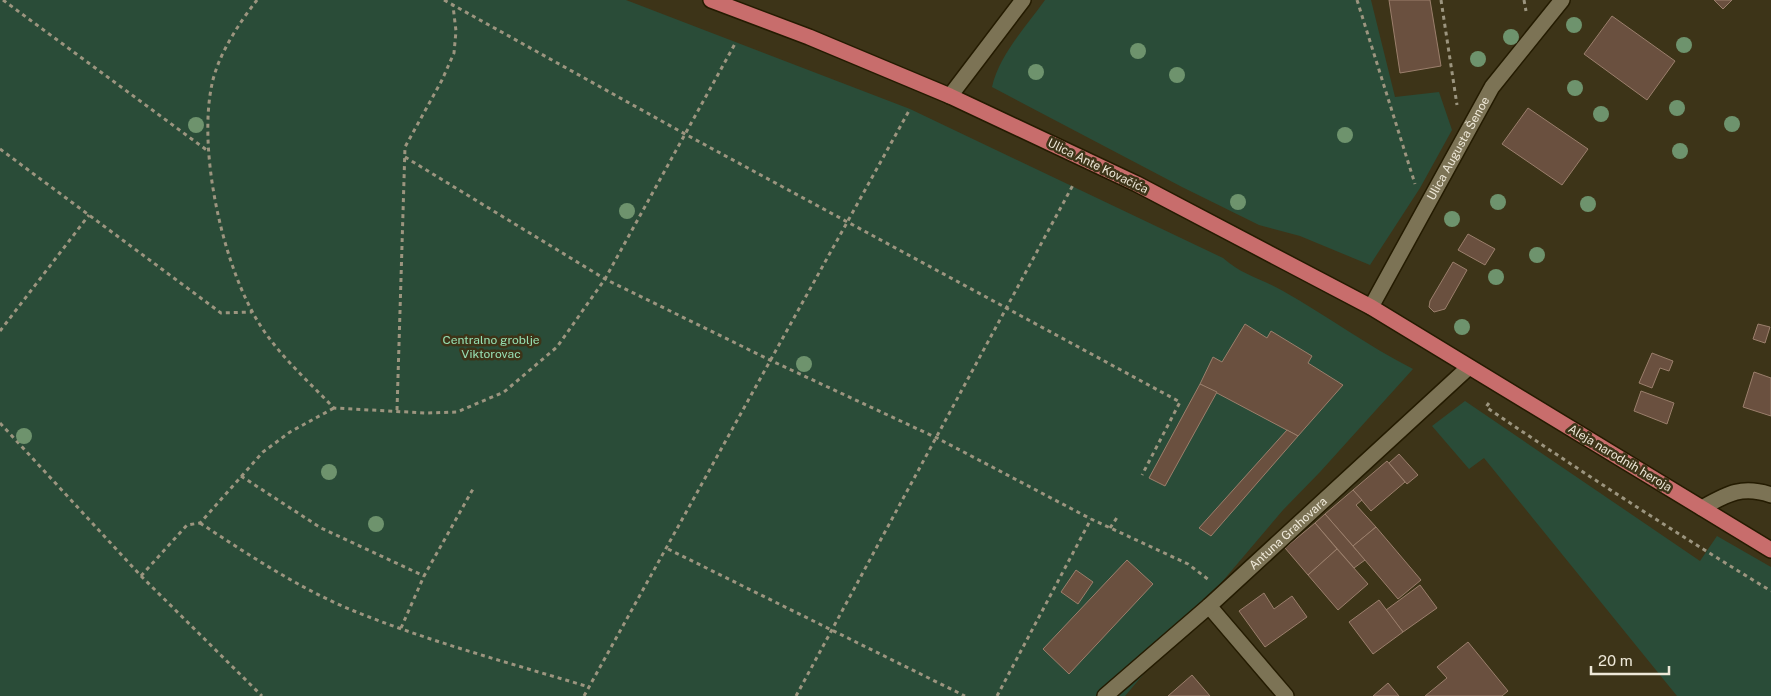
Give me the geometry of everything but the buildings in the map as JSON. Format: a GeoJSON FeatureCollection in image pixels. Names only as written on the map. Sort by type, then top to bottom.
{"type":"FeatureCollection","features":[{"type":"Feature","properties":{"kind":"main road","name":"Ulica Ante Kovačića"},"geometry":{"type":"LineString","coordinates":[[711,0],[809,37],[950,96],[1137,184],[1370,307],[1469,367]]}},
{"type":"Feature","properties":{"kind":"main road","name":"Aleja narodnih heroja"},"geometry":{"type":"LineString","coordinates":[[1469,367],[1771,550]]}},
{"type":"Feature","properties":{"kind":"street"},"geometry":{"type":"LineString","coordinates":[[950,96],[1023,0]]}},
{"type":"Feature","properties":{"kind":"street","name":"Ulica Augusta Šenoe"},"geometry":{"type":"LineString","coordinates":[[1370,307],[1424,213],[1492,87],[1562,0]]}},
{"type":"Feature","properties":{"kind":"street","name":"Antuna Grahovara"},"geometry":{"type":"LineString","coordinates":[[1105,696],[1209,606],[1223,591],[1469,367]]}},
{"type":"Feature","properties":{"kind":"street"},"geometry":{"type":"LineString","coordinates":[[1702,508],[1726,494],[1745,490],[1771,495]]}},
{"type":"Feature","properties":{"kind":"street"},"geometry":{"type":"LineString","coordinates":[[1209,606],[1286,696]]}},
{"type":"Feature","properties":{"kind":"path"},"geometry":{"type":"LineString","coordinates":[[3,0],[208,151]]}},
{"type":"Feature","properties":{"kind":"path"},"geometry":{"type":"LineString","coordinates":[[257,0],[221,58],[212,82],[209,106],[208,151],[214,201],[235,269],[252,312],[283,356],[334,408]]}},
{"type":"Feature","properties":{"kind":"path"},"geometry":{"type":"LineString","coordinates":[[444,0],[685,134],[1180,402],[1142,475]]}},
{"type":"Feature","properties":{"kind":"path"},"geometry":{"type":"LineString","coordinates":[[1357,0],[1424,213]]}},
{"type":"Feature","properties":{"kind":"path"},"geometry":{"type":"LineString","coordinates":[[1441,0],[1463,140]]}},
{"type":"Feature","properties":{"kind":"path"},"geometry":{"type":"LineString","coordinates":[[398,410],[405,146],[442,80],[454,53],[456,31],[453,6]]}},
{"type":"Feature","properties":{"kind":"path"},"geometry":{"type":"LineString","coordinates":[[141,576],[187,525],[200,523],[263,452],[290,432],[334,408],[398,410],[425,413],[457,412],[504,392],[557,347],[605,279],[736,42]]}},
{"type":"Feature","properties":{"kind":"path"},"geometry":{"type":"LineString","coordinates":[[584,696],[668,549],[910,109]]}},
{"type":"Feature","properties":{"kind":"path"},"geometry":{"type":"LineString","coordinates":[[0,148],[221,313],[252,312]]}},
{"type":"Feature","properties":{"kind":"path"},"geometry":{"type":"LineString","coordinates":[[405,157],[605,279],[772,361],[937,438],[1091,519],[1188,564],[1223,591]]}},
{"type":"Feature","properties":{"kind":"path"},"geometry":{"type":"LineString","coordinates":[[796,696],[1073,186]]}},
{"type":"Feature","properties":{"kind":"path"},"geometry":{"type":"LineString","coordinates":[[0,331],[89,215]]}},
{"type":"Feature","properties":{"kind":"path"},"geometry":{"type":"LineString","coordinates":[[1500,386],[1486,407],[1649,516],[1771,591]]}},
{"type":"Feature","properties":{"kind":"path"},"geometry":{"type":"LineString","coordinates":[[0,423],[141,576],[262,696]]}},
{"type":"Feature","properties":{"kind":"path"},"geometry":{"type":"LineString","coordinates":[[241,476],[321,528],[424,576]]}},
{"type":"Feature","properties":{"kind":"path"},"geometry":{"type":"LineString","coordinates":[[401,628],[424,576],[473,489]]}},
{"type":"Feature","properties":{"kind":"path"},"geometry":{"type":"LineString","coordinates":[[1110,528],[1118,516]]}},
{"type":"Feature","properties":{"kind":"path"},"geometry":{"type":"LineString","coordinates":[[997,696],[1091,519]]}},
{"type":"Feature","properties":{"kind":"path"},"geometry":{"type":"LineString","coordinates":[[200,523],[299,584],[353,611],[588,687]]}},
{"type":"Feature","properties":{"kind":"path"},"geometry":{"type":"LineString","coordinates":[[668,549],[965,696]]}},
{"type":"Feature","properties":{"kind":"green space","name":"Centralno groblje Viktorovac"},"geometry":{"type":"Polygon","coordinates":[[[0,0],[626,0],[910,109],[1223,258],[1237,269],[1283,291],[1380,351],[1413,369],[1283,510],[1125,696],[0,696],[0,0]]]}},
{"type":"Feature","properties":{"kind":"green space"},"geometry":{"type":"Polygon","coordinates":[[[1045,0],[1371,0],[1395,97],[1439,92],[1452,130],[1420,188],[1370,265],[1300,236],[1259,225],[1182,187],[992,87],[1007,53],[1045,0]]]}},
{"type":"Feature","properties":{"kind":"green space"},"geometry":{"type":"Polygon","coordinates":[[[1465,401],[1700,561],[1717,536],[1771,567],[1771,696],[1677,696],[1484,458],[1469,469],[1432,426],[1465,401]]]}}]}
